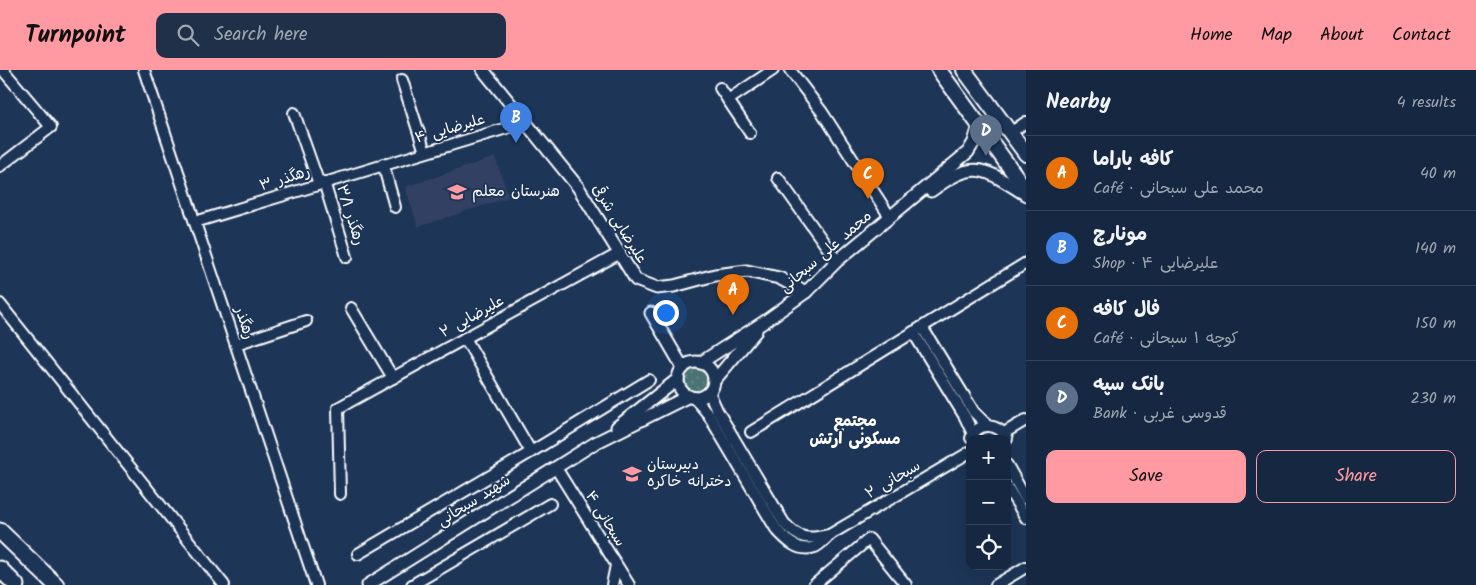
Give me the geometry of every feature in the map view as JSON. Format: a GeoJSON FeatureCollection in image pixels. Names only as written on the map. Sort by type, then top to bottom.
{"type":"FeatureCollection","features":[{"type":"Feature","properties":{"kind":"main road"},"geometry":{"type":"LineString","coordinates":[[938,70],[1026,190]]}},
{"type":"Feature","properties":{"kind":"main road"},"geometry":{"type":"LineString","coordinates":[[964,70],[1026,154]]}},
{"type":"Feature","properties":{"kind":"main road"},"geometry":{"type":"LineString","coordinates":[[0,531],[56,585]]}},
{"type":"Feature","properties":{"kind":"main road"},"geometry":{"type":"LineString","coordinates":[[0,569],[16,585]]}},
{"type":"Feature","properties":{"kind":"street"},"geometry":{"type":"LineString","coordinates":[[0,166],[51,127],[3,70]]}},
{"type":"Feature","properties":{"kind":"street","name":"رهگذر"},"geometry":{"type":"LineString","coordinates":[[144,70],[316,585]]}},
{"type":"Feature","properties":{"kind":"street","name":"علیرضایی شرقی"},"geometry":{"type":"LineString","coordinates":[[483,70],[578,187],[636,280],[656,288],[674,286],[715,275],[747,271],[779,278],[806,292]]}},
{"type":"Feature","properties":{"kind":"street"},"geometry":{"type":"LineString","coordinates":[[728,100],[774,70]]}},
{"type":"Feature","properties":{"kind":"street"},"geometry":{"type":"LineString","coordinates":[[790,70],[822,112],[890,217]]}},
{"type":"Feature","properties":{"kind":"street"},"geometry":{"type":"LineString","coordinates":[[402,80],[425,152]]}},
{"type":"Feature","properties":{"kind":"street"},"geometry":{"type":"LineString","coordinates":[[720,88],[750,133]]}},
{"type":"Feature","properties":{"kind":"street","name":"۳/۱ رهگذر"},"geometry":{"type":"LineString","coordinates":[[294,112],[347,257]]}},
{"type":"Feature","properties":{"kind":"street","name":"۴ علیرضایی"},"geometry":{"type":"LineString","coordinates":[[383,164],[526,122]]}},
{"type":"Feature","properties":{"kind":"street"},"geometry":{"type":"LineString","coordinates":[[1010,133],[1026,122]]}},
{"type":"Feature","properties":{"kind":"street","name":"محمد علی سبحانی"},"geometry":{"type":"LineString","coordinates":[[700,363],[764,322],[806,292],[836,261],[968,152],[974,142],[979,126]]}},
{"type":"Feature","properties":{"kind":"street"},"geometry":{"type":"LineString","coordinates":[[383,164],[396,207]]}},
{"type":"Feature","properties":{"kind":"street","name":"۳ رهگذر"},"geometry":{"type":"LineString","coordinates":[[195,222],[383,164]]}},
{"type":"Feature","properties":{"kind":"street","name":"محمد علی سبحانی"},"geometry":{"type":"LineString","coordinates":[[906,203],[915,203],[949,178],[968,170],[992,174],[1026,195]]}},
{"type":"Feature","properties":{"kind":"street"},"geometry":{"type":"LineString","coordinates":[[778,178],[836,261]]}},
{"type":"Feature","properties":{"kind":"street","name":"۲ علیرضایی"},"geometry":{"type":"LineString","coordinates":[[340,494],[338,408],[620,253]]}},
{"type":"Feature","properties":{"kind":"street"},"geometry":{"type":"LineString","coordinates":[[751,432],[1026,263]]}},
{"type":"Feature","properties":{"kind":"street"},"geometry":{"type":"LineString","coordinates":[[0,304],[224,585]]}},
{"type":"Feature","properties":{"kind":"street"},"geometry":{"type":"LineString","coordinates":[[351,308],[394,378]]}},
{"type":"Feature","properties":{"kind":"street"},"geometry":{"type":"LineString","coordinates":[[651,312],[681,374],[681,390],[708,414],[769,508]]}},
{"type":"Feature","properties":{"kind":"street"},"geometry":{"type":"LineString","coordinates":[[236,344],[306,321]]}},
{"type":"Feature","properties":{"kind":"street","name":"محمد علی سبحانی"},"geometry":{"type":"LineString","coordinates":[[714,381],[764,322]]}},
{"type":"Feature","properties":{"kind":"street"},"geometry":{"type":"LineString","coordinates":[[922,327],[974,412],[988,426]]}},
{"type":"Feature","properties":{"kind":"street"},"geometry":{"type":"LineString","coordinates":[[913,332],[965,417],[970,435]]}},
{"type":"Feature","properties":{"kind":"street"},"geometry":{"type":"LineString","coordinates":[[464,338],[531,452]]}},
{"type":"Feature","properties":{"kind":"street"},"geometry":{"type":"LineString","coordinates":[[681,374],[693,362],[700,363],[710,369],[714,381],[709,392],[704,395],[691,397]]}},
{"type":"Feature","properties":{"kind":"street","name":"شهید سبحانی"},"geometry":{"type":"LineString","coordinates":[[368,585],[595,443],[681,374]]}},
{"type":"Feature","properties":{"kind":"street"},"geometry":{"type":"LineString","coordinates":[[358,554],[649,380]]}},
{"type":"Feature","properties":{"kind":"street"},"geometry":{"type":"LineString","coordinates":[[709,392],[769,508]]}},
{"type":"Feature","properties":{"kind":"street","name":"شهید سبحانی"},"geometry":{"type":"LineString","coordinates":[[595,443],[691,397]]}},
{"type":"Feature","properties":{"kind":"street"},"geometry":{"type":"LineString","coordinates":[[1009,435],[1026,420]]}},
{"type":"Feature","properties":{"kind":"street"},"geometry":{"type":"LineString","coordinates":[[976,435],[982,427],[988,426],[994,427],[1003,435]]}},
{"type":"Feature","properties":{"kind":"street","name":"سبحانی ۲"},"geometry":{"type":"LineString","coordinates":[[769,508],[776,529],[787,542],[800,548],[815,547],[831,534],[966,454]]}},
{"type":"Feature","properties":{"kind":"street","name":"سبحانی ۴"},"geometry":{"type":"LineString","coordinates":[[556,468],[629,585]]}},
{"type":"Feature","properties":{"kind":"street"},"geometry":{"type":"LineString","coordinates":[[1011,472],[1026,499]]}},
{"type":"Feature","properties":{"kind":"street"},"geometry":{"type":"LineString","coordinates":[[1011,494],[1026,518]]}},
{"type":"Feature","properties":{"kind":"street"},"geometry":{"type":"LineString","coordinates":[[412,585],[550,504]]}},
{"type":"Feature","properties":{"kind":"street"},"geometry":{"type":"LineString","coordinates":[[814,585],[869,539],[906,585]]}},
{"type":"Feature","properties":{"kind":"street"},"geometry":{"type":"LineString","coordinates":[[612,585],[616,565]]}},
{"type":"Feature","properties":{"kind":"street"},"geometry":{"type":"LineString","coordinates":[[996,585],[1026,567]]}},
{"type":"Feature","properties":{"kind":"shaded area","name":"هنرستان معلم"},"geometry":{"type":"Polygon","coordinates":[[[495,157],[509,197],[418,227],[405,187],[495,157]]]}},
{"type":"Feature","properties":{"kind":"green space"},"geometry":{"type":"Polygon","coordinates":[[[696,369],[704,372],[707,380],[704,388],[696,391],[688,388],[685,380],[688,372],[696,369]]]}},
{"type":"Feature","properties":{"kind":"place","name":"مونارچ"},"geometry":{"type":"Point","coordinates":[516,143]}},
{"type":"Feature","properties":{"kind":"place","name":"بانک سپه"},"geometry":{"type":"Point","coordinates":[986,156]}},
{"type":"Feature","properties":{"kind":"place","name":"هنرستان معلم"},"geometry":{"type":"Point","coordinates":[457,192]}},
{"type":"Feature","properties":{"kind":"place","name":"فال کافه"},"geometry":{"type":"Point","coordinates":[868,199]}},
{"type":"Feature","properties":{"kind":"place","name":"کافه باراما"},"geometry":{"type":"Point","coordinates":[733,315]}},
{"type":"Feature","properties":{"kind":"place","name":"دبیرستان دخترانه خاکره"},"geometry":{"type":"Point","coordinates":[632,474]}},
{"type":"Feature","properties":{"kind":"district","name":"مجتمع مسکونی ارتش"},"geometry":{"type":"Point","coordinates":[855,430]}}]}
